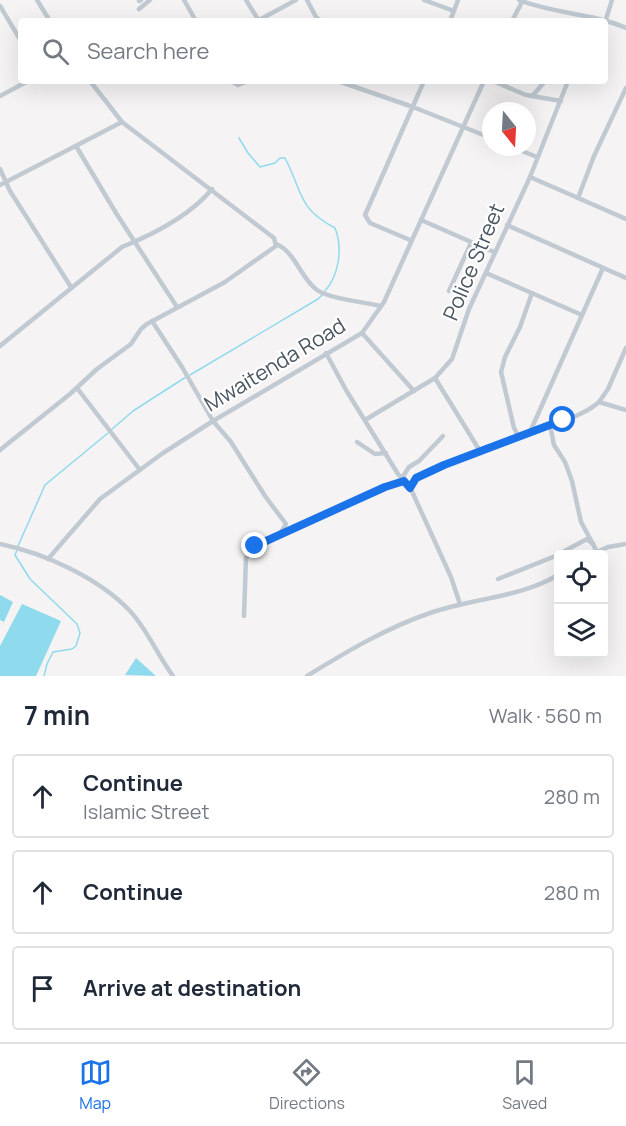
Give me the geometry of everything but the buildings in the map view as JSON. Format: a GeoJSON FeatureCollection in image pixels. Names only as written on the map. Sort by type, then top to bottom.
{"type":"FeatureCollection","features":[{"type":"Feature","properties":{"kind":"street"},"geometry":{"type":"LineString","coordinates":[[37,0],[49,18]]}},
{"type":"Feature","properties":{"kind":"street"},"geometry":{"type":"LineString","coordinates":[[139,9],[150,0]]}},
{"type":"Feature","properties":{"kind":"street"},"geometry":{"type":"LineString","coordinates":[[184,0],[194,18]]}},
{"type":"Feature","properties":{"kind":"street"},"geometry":{"type":"LineString","coordinates":[[246,0],[257,18]]}},
{"type":"Feature","properties":{"kind":"street"},"geometry":{"type":"LineString","coordinates":[[264,18],[296,0]]}},
{"type":"Feature","properties":{"kind":"street"},"geometry":{"type":"LineString","coordinates":[[307,0],[317,18]]}},
{"type":"Feature","properties":{"kind":"street"},"geometry":{"type":"LineString","coordinates":[[425,0],[454,11]]}},
{"type":"Feature","properties":{"kind":"street"},"geometry":{"type":"LineString","coordinates":[[442,0],[444,7]]}},
{"type":"Feature","properties":{"kind":"street"},"geometry":{"type":"LineString","coordinates":[[451,18],[459,0]]}},
{"type":"Feature","properties":{"kind":"street"},"geometry":{"type":"LineString","coordinates":[[513,18],[521,0],[588,18]]}},
{"type":"Feature","properties":{"kind":"street"},"geometry":{"type":"LineString","coordinates":[[606,18],[612,0]]}},
{"type":"Feature","properties":{"kind":"street"},"geometry":{"type":"LineString","coordinates":[[0,6],[18,36]]}},
{"type":"Feature","properties":{"kind":"street"},"geometry":{"type":"LineString","coordinates":[[564,13],[569,18]]}},
{"type":"Feature","properties":{"kind":"street"},"geometry":{"type":"LineString","coordinates":[[608,20],[626,28]]}},
{"type":"Feature","properties":{"kind":"street"},"geometry":{"type":"LineString","coordinates":[[0,96],[22,84]]}},
{"type":"Feature","properties":{"kind":"street"},"geometry":{"type":"LineString","coordinates":[[92,84],[122,122],[274,238],[276,244]]}},
{"type":"Feature","properties":{"kind":"street"},"geometry":{"type":"LineString","coordinates":[[347,84],[482,135]]}},
{"type":"Feature","properties":{"kind":"street"},"geometry":{"type":"LineString","coordinates":[[411,240],[370,223],[365,216],[423,84]]}},
{"type":"Feature","properties":{"kind":"street","name":"Mwaitenda Road"},"geometry":{"type":"LineString","coordinates":[[48,559],[100,499],[140,470],[213,421],[362,333],[381,306],[483,84]]}},
{"type":"Feature","properties":{"kind":"street"},"geometry":{"type":"LineString","coordinates":[[501,84],[531,96],[561,101]]}},
{"type":"Feature","properties":{"kind":"street"},"geometry":{"type":"LineString","coordinates":[[531,96],[542,84]]}},
{"type":"Feature","properties":{"kind":"street","name":"Police Street"},"geometry":{"type":"LineString","coordinates":[[365,420],[435,378],[452,359],[470,309],[530,177],[567,84]]}},
{"type":"Feature","properties":{"kind":"street"},"geometry":{"type":"LineString","coordinates":[[578,198],[594,156],[626,88]]}},
{"type":"Feature","properties":{"kind":"street"},"geometry":{"type":"LineString","coordinates":[[3,184],[122,122]]}},
{"type":"Feature","properties":{"kind":"street"},"geometry":{"type":"LineString","coordinates":[[76,146],[177,307]]}},
{"type":"Feature","properties":{"kind":"street"},"geometry":{"type":"LineString","coordinates":[[0,169],[3,184],[72,287]]}},
{"type":"Feature","properties":{"kind":"street"},"geometry":{"type":"LineString","coordinates":[[530,177],[625,217]]}},
{"type":"Feature","properties":{"kind":"street"},"geometry":{"type":"LineString","coordinates":[[0,346],[123,247],[194,207],[212,189]]}},
{"type":"Feature","properties":{"kind":"street"},"geometry":{"type":"LineString","coordinates":[[421,220],[494,252]]}},
{"type":"Feature","properties":{"kind":"street"},"geometry":{"type":"LineString","coordinates":[[507,225],[626,278]]}},
{"type":"Feature","properties":{"kind":"street"},"geometry":{"type":"LineString","coordinates":[[449,291],[471,243]]}},
{"type":"Feature","properties":{"kind":"street"},"geometry":{"type":"LineString","coordinates":[[276,244],[282,246],[308,281],[325,295],[366,301],[381,306]]}},
{"type":"Feature","properties":{"kind":"street"},"geometry":{"type":"LineString","coordinates":[[0,450],[97,369],[131,344],[141,329],[232,277],[275,247],[276,244]]}},
{"type":"Feature","properties":{"kind":"street"},"geometry":{"type":"LineString","coordinates":[[530,432],[603,268]]}},
{"type":"Feature","properties":{"kind":"street"},"geometry":{"type":"LineString","coordinates":[[486,273],[582,315]]}},
{"type":"Feature","properties":{"kind":"street"},"geometry":{"type":"LineString","coordinates":[[519,437],[514,428],[501,372],[532,293]]}},
{"type":"Feature","properties":{"kind":"street"},"geometry":{"type":"LineString","coordinates":[[152,321],[213,421],[231,442],[265,496],[282,516],[286,524],[280,534]]}},
{"type":"Feature","properties":{"kind":"street"},"geometry":{"type":"LineString","coordinates":[[362,333],[414,391]]}},
{"type":"Feature","properties":{"kind":"street"},"geometry":{"type":"LineString","coordinates":[[410,488],[416,478],[585,411],[599,402],[608,389],[626,348]]}},
{"type":"Feature","properties":{"kind":"street"},"geometry":{"type":"LineString","coordinates":[[326,353],[365,420],[410,488],[451,577],[460,604]]}},
{"type":"Feature","properties":{"kind":"street"},"geometry":{"type":"LineString","coordinates":[[435,378],[480,451]]}},
{"type":"Feature","properties":{"kind":"street"},"geometry":{"type":"LineString","coordinates":[[77,388],[140,470]]}},
{"type":"Feature","properties":{"kind":"street"},"geometry":{"type":"LineString","coordinates":[[599,402],[626,410]]}},
{"type":"Feature","properties":{"kind":"street"},"geometry":{"type":"LineString","coordinates":[[550,425],[554,445],[565,462],[572,481],[580,522],[594,550]]}},
{"type":"Feature","properties":{"kind":"street"},"geometry":{"type":"LineString","coordinates":[[244,616],[246,558],[255,546],[403,480],[409,467],[419,461],[443,436]]}},
{"type":"Feature","properties":{"kind":"street"},"geometry":{"type":"LineString","coordinates":[[357,442],[375,454],[386,453]]}},
{"type":"Feature","properties":{"kind":"street"},"geometry":{"type":"LineString","coordinates":[[568,550],[587,540],[593,544]]}},
{"type":"Feature","properties":{"kind":"street"},"geometry":{"type":"LineString","coordinates":[[0,544],[48,559],[93,581],[130,610],[173,676]]}},
{"type":"Feature","properties":{"kind":"street"},"geometry":{"type":"LineString","coordinates":[[602,550],[626,544]]}},
{"type":"Feature","properties":{"kind":"street"},"geometry":{"type":"LineString","coordinates":[[498,579],[554,557]]}},
{"type":"Feature","properties":{"kind":"street"},"geometry":{"type":"LineString","coordinates":[[307,676],[380,634],[430,613],[523,590],[554,577]]}},
{"type":"Feature","properties":{"kind":"water"},"geometry":{"type":"Polygon","coordinates":[[[0,595],[13,602],[4,622],[0,620],[0,595]]]}},
{"type":"Feature","properties":{"kind":"water"},"geometry":{"type":"Polygon","coordinates":[[[22,604],[61,621],[36,676],[0,676],[0,646],[22,604]]]}},
{"type":"Feature","properties":{"kind":"water"},"geometry":{"type":"Polygon","coordinates":[[[136,658],[156,676],[125,675],[136,658]]]}},
{"type":"Feature","properties":{"kind":"waterway"},"geometry":{"type":"LineString","coordinates":[[239,138],[260,167],[285,158],[307,206],[323,221],[335,228],[339,244],[338,261],[334,277],[325,291]]}},
{"type":"Feature","properties":{"kind":"waterway"},"geometry":{"type":"LineString","coordinates":[[190,375],[322,295]]}},
{"type":"Feature","properties":{"kind":"waterway"},"geometry":{"type":"LineString","coordinates":[[111,430],[133,411],[186,377]]}},
{"type":"Feature","properties":{"kind":"waterway"},"geometry":{"type":"LineString","coordinates":[[18,546],[45,485],[108,433]]}},
{"type":"Feature","properties":{"kind":"waterway"},"geometry":{"type":"LineString","coordinates":[[17,550],[15,555],[30,579],[77,624],[80,633],[76,646],[72,649],[53,652],[44,676]]}},
{"type":"Feature","properties":{"kind":"route"},"geometry":{"type":"LineString","coordinates":[[255,546],[385,487],[404,481],[410,488],[416,478],[444,465],[563,420]]}}]}
